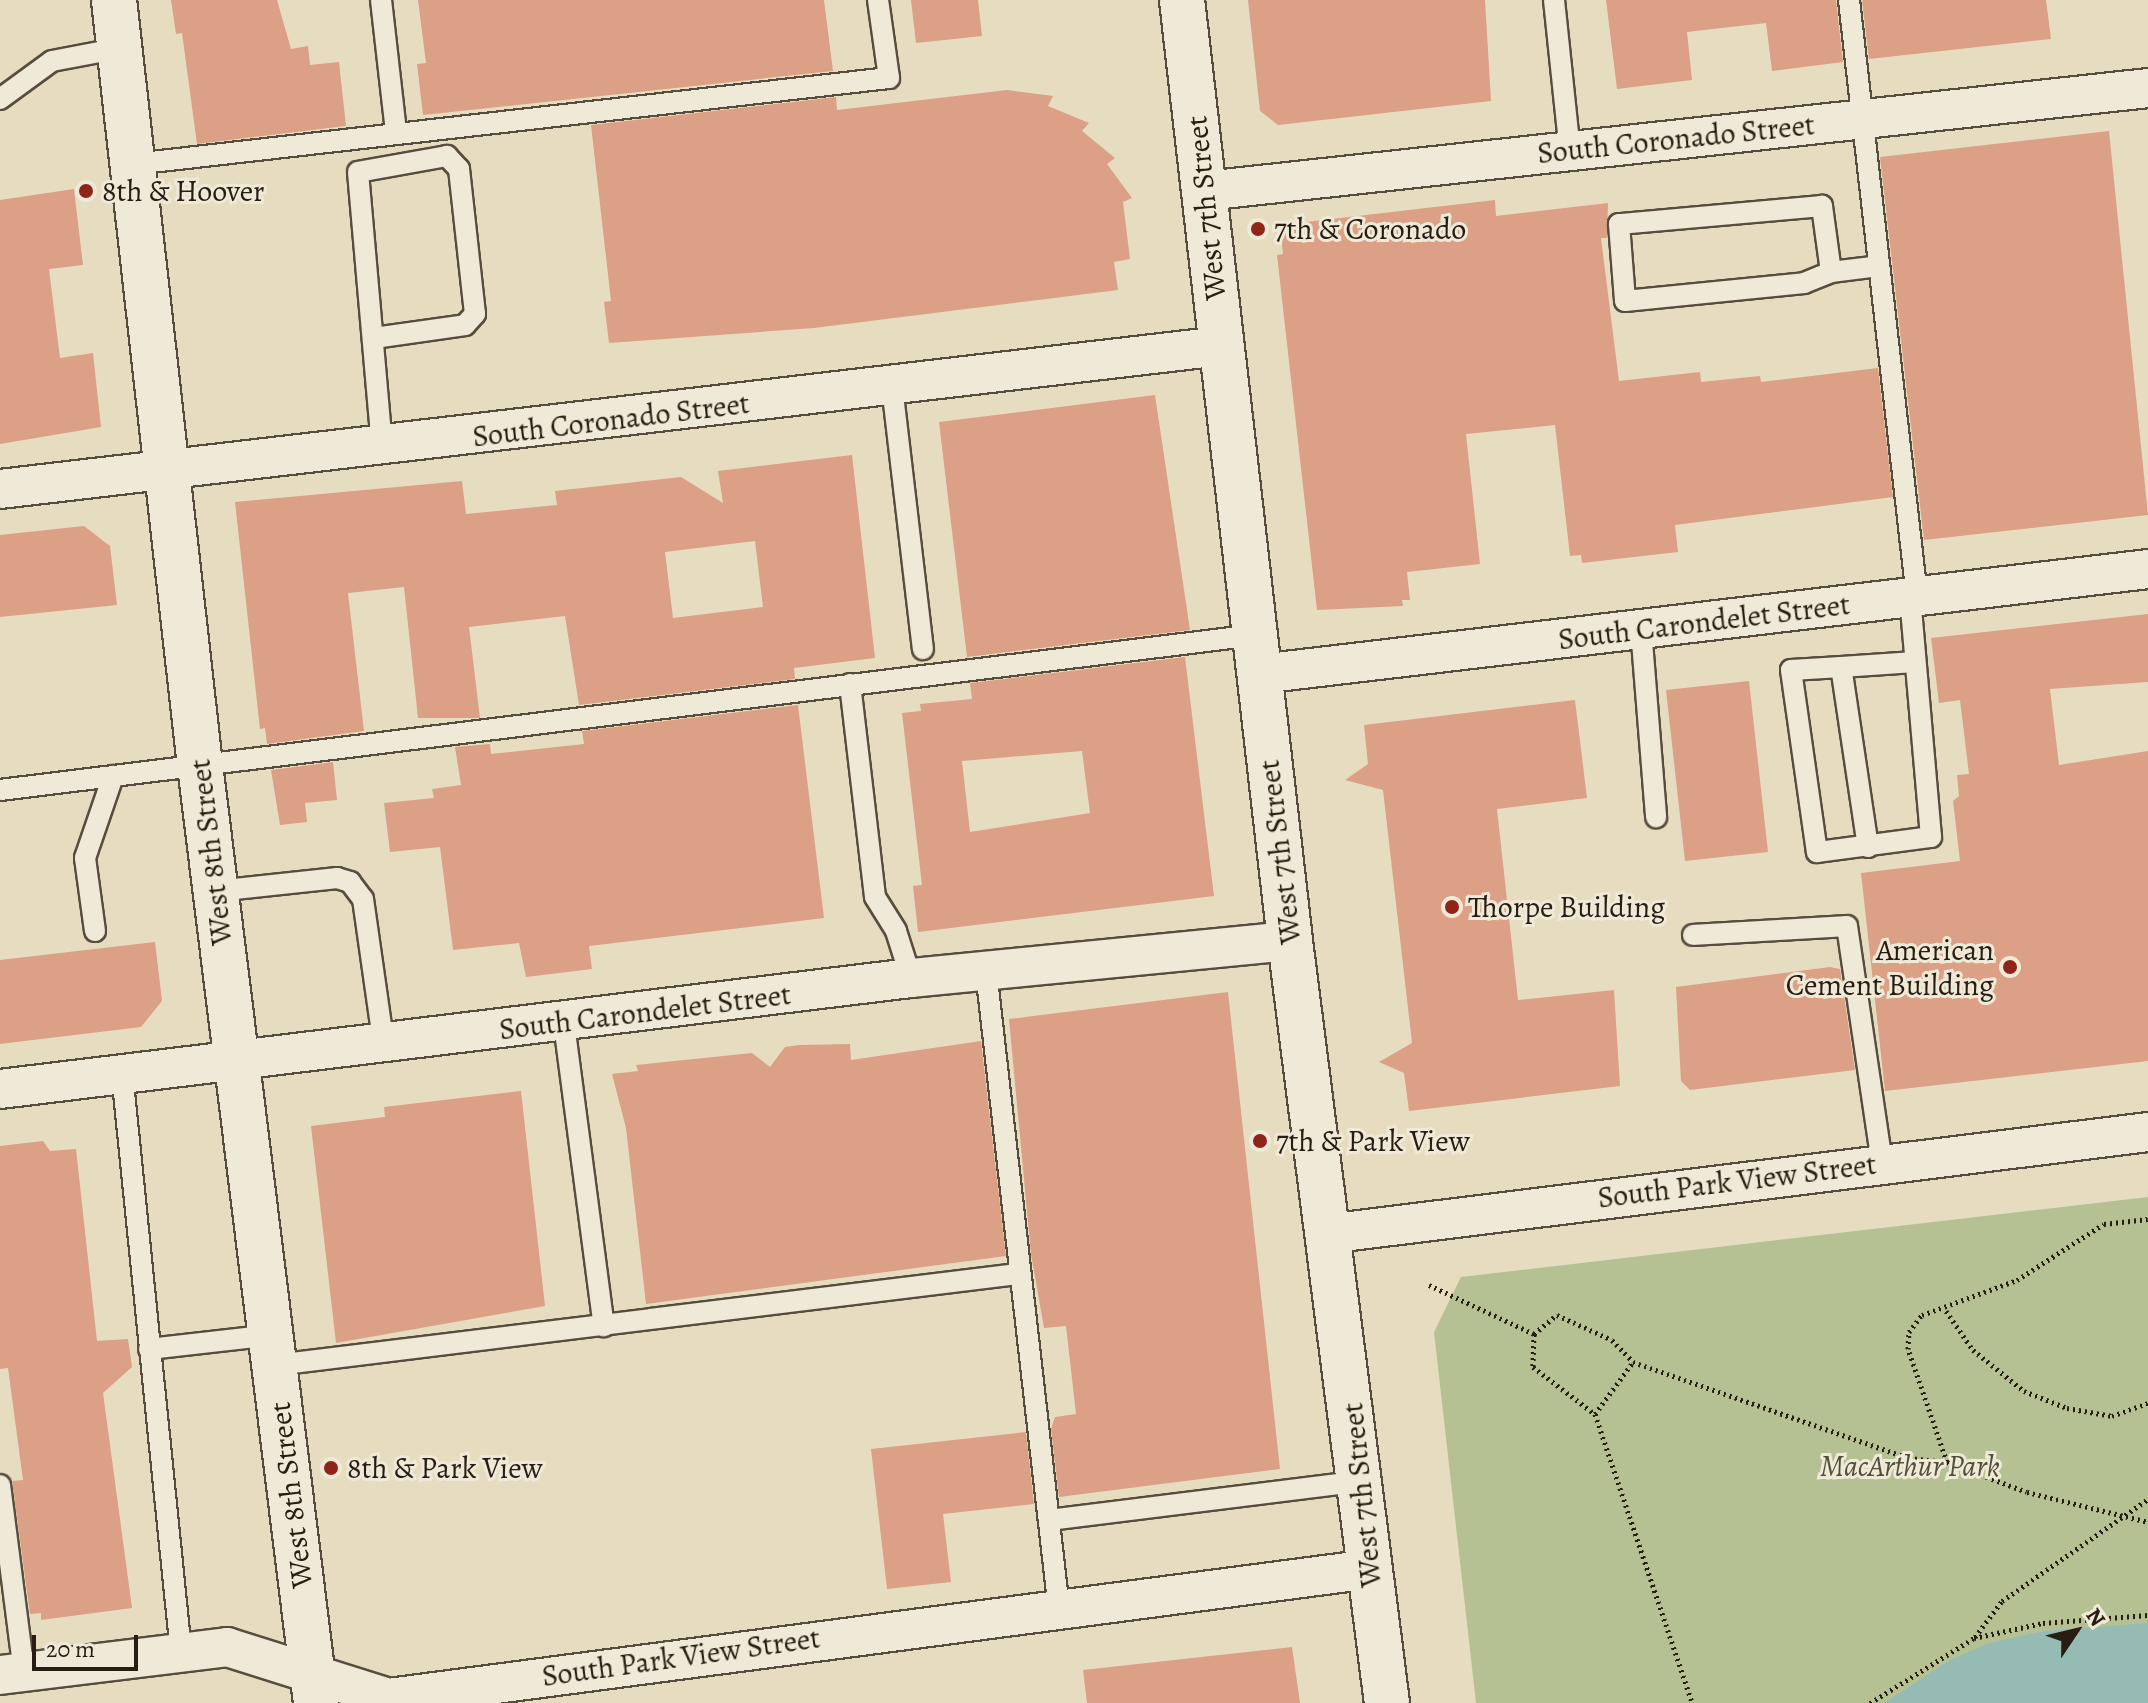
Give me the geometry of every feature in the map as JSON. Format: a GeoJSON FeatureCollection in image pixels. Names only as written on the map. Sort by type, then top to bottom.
{"type":"FeatureCollection","features":[{"type":"Feature","properties":{"kind":"street","name":"West 8th Street"},"geometry":{"type":"LineString","coordinates":[[114,0],[171,473],[200,765],[314,1688]]}},
{"type":"Feature","properties":{"kind":"street","name":"West 7th Street"},"geometry":{"type":"LineString","coordinates":[[1182,0],[1290,941],[1327,1234],[1363,1481],[1370,1569],[1387,1703]]}},
{"type":"Feature","properties":{"kind":"street","name":"South Coronado Street"},"geometry":{"type":"LineString","coordinates":[[1205,191],[2148,88]]}},
{"type":"Feature","properties":{"kind":"street","name":"South Coronado Street"},"geometry":{"type":"LineString","coordinates":[[0,489],[171,473],[1221,346]]}},
{"type":"Feature","properties":{"kind":"street","name":"South Carondelet Street"},"geometry":{"type":"LineString","coordinates":[[1257,655],[1641,629],[2148,569]]}},
{"type":"Feature","properties":{"kind":"street","name":"South Carondelet Street"},"geometry":{"type":"LineString","coordinates":[[0,1089],[383,1040],[564,1024],[911,978],[1290,941]]}},
{"type":"Feature","properties":{"kind":"street","name":"South Park View Street"},"geometry":{"type":"LineString","coordinates":[[1327,1234],[2148,1132]]}},
{"type":"Feature","properties":{"kind":"street","name":"South Park View Street"},"geometry":{"type":"LineString","coordinates":[[12,1673],[227,1647],[314,1688],[389,1698],[1370,1569]]}},
{"type":"Feature","properties":{"kind":"lane"},"geometry":{"type":"LineString","coordinates":[[381,0],[396,132]]}},
{"type":"Feature","properties":{"kind":"lane"},"geometry":{"type":"LineString","coordinates":[[134,164],[889,78],[878,0]]}},
{"type":"Feature","properties":{"kind":"lane"},"geometry":{"type":"LineString","coordinates":[[1554,0],[1570,151]]}},
{"type":"Feature","properties":{"kind":"lane"},"geometry":{"type":"LineString","coordinates":[[1849,0],[1914,597],[1915,662],[1931,837],[1817,852],[1791,670],[1915,662]]}},
{"type":"Feature","properties":{"kind":"lane"},"geometry":{"type":"LineString","coordinates":[[0,99],[52,61],[120,48]]}},
{"type":"Feature","properties":{"kind":"lane"},"geometry":{"type":"LineString","coordinates":[[374,338],[465,325],[475,314],[459,169],[447,156],[358,172],[382,448]]}},
{"type":"Feature","properties":{"kind":"lane"},"geometry":{"type":"LineString","coordinates":[[1831,272],[1822,206],[1619,224],[1625,301],[1804,283],[1831,272],[1879,266]]}},
{"type":"Feature","properties":{"kind":"lane"},"geometry":{"type":"LineString","coordinates":[[892,386],[923,649]]}},
{"type":"Feature","properties":{"kind":"lane"},"geometry":{"type":"LineString","coordinates":[[1641,629],[1656,817]]}},
{"type":"Feature","properties":{"kind":"lane"},"geometry":{"type":"LineString","coordinates":[[0,790],[850,684],[1257,655]]}},
{"type":"Feature","properties":{"kind":"lane"},"geometry":{"type":"LineString","coordinates":[[1841,667],[1868,847]]}},
{"type":"Feature","properties":{"kind":"lane"},"geometry":{"type":"LineString","coordinates":[[850,684],[875,897],[896,931],[911,978]]}},
{"type":"Feature","properties":{"kind":"lane"},"geometry":{"type":"LineString","coordinates":[[95,931],[85,858],[113,776]]}},
{"type":"Feature","properties":{"kind":"lane"},"geometry":{"type":"LineString","coordinates":[[216,891],[337,878],[350,882],[363,899],[383,1040]]}},
{"type":"Feature","properties":{"kind":"lane"},"geometry":{"type":"LineString","coordinates":[[1693,935],[1847,926],[1882,1164]]}},
{"type":"Feature","properties":{"kind":"lane"},"geometry":{"type":"LineString","coordinates":[[986,971],[1017,1274],[1059,1610]]}},
{"type":"Feature","properties":{"kind":"lane"},"geometry":{"type":"LineString","coordinates":[[564,1024],[604,1326]]}},
{"type":"Feature","properties":{"kind":"lane"},"geometry":{"type":"LineString","coordinates":[[122,1073],[181,1652]]}},
{"type":"Feature","properties":{"kind":"lane"},"geometry":{"type":"LineString","coordinates":[[149,1349],[274,1350],[604,1326],[1017,1274]]}},
{"type":"Feature","properties":{"kind":"lane"},"geometry":{"type":"LineString","coordinates":[[1049,1520],[1363,1481]]}},
{"type":"Feature","properties":{"kind":"lane"},"geometry":{"type":"LineString","coordinates":[[0,1485],[12,1673]]}},
{"type":"Feature","properties":{"kind":"path"},"geometry":{"type":"LineString","coordinates":[[1947,1462],[1908,1349],[1909,1332],[1922,1315],[1946,1311],[2017,1280],[2104,1224],[2148,1219]]}},
{"type":"Feature","properties":{"kind":"path"},"geometry":{"type":"LineString","coordinates":[[1429,1285],[1534,1334]]}},
{"type":"Feature","properties":{"kind":"path"},"geometry":{"type":"LineString","coordinates":[[1946,1311],[1973,1350],[2024,1391],[2112,1416],[2148,1403]]}},
{"type":"Feature","properties":{"kind":"path"},"geometry":{"type":"LineString","coordinates":[[1692,1703],[1595,1414],[1533,1367],[1534,1334],[1557,1315],[1612,1340],[1633,1362],[1909,1458],[1947,1462],[2027,1492],[2148,1522]]}},
{"type":"Feature","properties":{"kind":"path"},"geometry":{"type":"LineString","coordinates":[[1595,1414],[1633,1362]]}},
{"type":"Feature","properties":{"kind":"path"},"geometry":{"type":"LineString","coordinates":[[1974,1638],[2002,1601],[2148,1499]]}},
{"type":"Feature","properties":{"kind":"path"},"geometry":{"type":"LineString","coordinates":[[1870,1703],[1974,1638],[2043,1623],[2148,1615]]}},
{"type":"Feature","properties":{"kind":"green space","name":"MacArthur Park"},"geometry":{"type":"Polygon","coordinates":[[[2148,1197],[2148,1703],[1476,1703],[1434,1332],[1461,1277],[2148,1197]]]}},
{"type":"Feature","properties":{"kind":"water"},"geometry":{"type":"Polygon","coordinates":[[[2148,1623],[2148,1703],[1884,1703],[1950,1660],[1989,1643],[2045,1631],[2148,1623]]]}},
{"type":"Feature","properties":{"kind":"building"},"geometry":{"type":"Polygon","coordinates":[[[171,0],[277,0],[291,49],[308,46],[310,65],[339,62],[346,126],[197,144],[182,33],[176,34],[171,0]]]}},
{"type":"Feature","properties":{"kind":"building"},"geometry":{"type":"Polygon","coordinates":[[[418,0],[824,0],[833,71],[423,115],[417,64],[426,63],[418,0]]]}},
{"type":"Feature","properties":{"kind":"building"},"geometry":{"type":"Polygon","coordinates":[[[911,0],[978,0],[982,36],[916,43],[911,0]]]}},
{"type":"Feature","properties":{"kind":"building"},"geometry":{"type":"Polygon","coordinates":[[[1248,0],[1485,0],[1491,101],[1278,125],[1260,111],[1248,0]]]}},
{"type":"Feature","properties":{"kind":"building"},"geometry":{"type":"Polygon","coordinates":[[[1606,0],[1836,0],[1843,62],[1772,71],[1766,23],[1687,32],[1692,80],[1617,89],[1606,0]]]}},
{"type":"Feature","properties":{"kind":"building"},"geometry":{"type":"Polygon","coordinates":[[[1862,0],[2046,0],[2051,39],[1869,59],[1862,0]]]}},
{"type":"Feature","properties":{"kind":"building"},"geometry":{"type":"Polygon","coordinates":[[[1007,90],[1053,96],[1048,106],[1089,123],[1082,131],[1115,158],[1107,164],[1132,198],[1123,202],[1130,259],[1114,262],[1118,290],[814,328],[609,343],[604,302],[611,301],[591,125],[836,97],[837,110],[1007,90]]]}},
{"type":"Feature","properties":{"kind":"building"},"geometry":{"type":"Polygon","coordinates":[[[2109,131],[2148,515],[1924,540],[1880,157],[2109,131]]]}},
{"type":"Feature","properties":{"kind":"building"},"geometry":{"type":"Polygon","coordinates":[[[74,189],[83,265],[49,269],[60,358],[93,353],[101,427],[0,444],[0,200],[74,189]]]}},
{"type":"Feature","properties":{"kind":"building"},"geometry":{"type":"Polygon","coordinates":[[[1495,200],[1496,216],[1608,203],[1607,238],[1601,238],[1619,381],[1700,372],[1701,382],[1760,376],[1761,382],[1878,368],[1893,497],[1675,525],[1678,552],[1582,563],[1581,555],[1570,556],[1555,425],[1466,434],[1480,564],[1407,572],[1410,600],[1402,600],[1403,606],[1317,610],[1277,255],[1283,254],[1280,225],[1495,200]]]}},
{"type":"Feature","properties":{"kind":"building"},"geometry":{"type":"Polygon","coordinates":[[[1155,395],[1190,630],[967,657],[939,422],[1155,395]]]}},
{"type":"Feature","properties":{"kind":"building"},"geometry":{"type":"Polygon","coordinates":[[[852,455],[875,658],[794,668],[795,679],[579,705],[565,616],[469,627],[480,718],[418,718],[404,587],[348,593],[364,731],[267,744],[265,728],[260,729],[235,502],[462,481],[466,514],[557,505],[555,491],[681,477],[723,503],[718,471],[852,455]],[[755,541],[665,552],[673,618],[763,607],[755,541]]]}},
{"type":"Feature","properties":{"kind":"building"},"geometry":{"type":"Polygon","coordinates":[[[84,526],[110,546],[117,605],[0,617],[0,535],[84,526]]]}},
{"type":"Feature","properties":{"kind":"building","name":"American Cement Building"},"geometry":{"type":"Polygon","coordinates":[[[2148,614],[2148,682],[2050,689],[2059,765],[2148,751],[2148,1061],[1885,1091],[1861,873],[1960,861],[1953,801],[1959,796],[1957,775],[1969,774],[1960,700],[1939,703],[1931,638],[2148,614]]]}},
{"type":"Feature","properties":{"kind":"building"},"geometry":{"type":"Polygon","coordinates":[[[1185,657],[1214,896],[918,932],[913,886],[922,885],[902,713],[921,711],[920,704],[972,699],[970,683],[1185,657]],[[1082,751],[962,761],[970,832],[1090,813],[1082,751]]]}},
{"type":"Feature","properties":{"kind":"building"},"geometry":{"type":"Polygon","coordinates":[[[1749,681],[1768,852],[1685,861],[1666,690],[1749,681]]]}},
{"type":"Feature","properties":{"kind":"building","name":"Thorpe Building"},"geometry":{"type":"Polygon","coordinates":[[[1575,700],[1587,798],[1497,809],[1518,1000],[1614,990],[1620,1086],[1409,1111],[1404,1073],[1379,1062],[1412,1043],[1383,790],[1345,780],[1368,764],[1364,725],[1575,700]]]}},
{"type":"Feature","properties":{"kind":"building"},"geometry":{"type":"Polygon","coordinates":[[[798,705],[824,918],[589,946],[592,969],[526,977],[519,943],[453,950],[440,847],[390,852],[384,803],[434,798],[432,789],[461,785],[455,747],[490,744],[491,754],[584,744],[582,731],[798,705]]]}},
{"type":"Feature","properties":{"kind":"building"},"geometry":{"type":"Polygon","coordinates":[[[333,762],[337,800],[305,803],[307,822],[280,825],[271,770],[333,762]]]}},
{"type":"Feature","properties":{"kind":"building"},"geometry":{"type":"Polygon","coordinates":[[[155,942],[162,1001],[141,1027],[0,1044],[0,960],[155,942]]]}},
{"type":"Feature","properties":{"kind":"building"},"geometry":{"type":"Polygon","coordinates":[[[1830,967],[1840,969],[1855,1070],[1690,1090],[1681,1081],[1676,987],[1830,967]]]}},
{"type":"Feature","properties":{"kind":"building"},"geometry":{"type":"Polygon","coordinates":[[[1228,992],[1280,1469],[1059,1497],[1051,1429],[1055,1417],[1076,1414],[1066,1326],[1044,1328],[1031,1254],[1009,1019],[1228,992]]]}},
{"type":"Feature","properties":{"kind":"building"},"geometry":{"type":"Polygon","coordinates":[[[981,1041],[1006,1256],[646,1304],[626,1128],[612,1074],[638,1071],[636,1065],[752,1053],[770,1067],[785,1047],[799,1045],[850,1044],[851,1060],[981,1041]]]}},
{"type":"Feature","properties":{"kind":"building"},"geometry":{"type":"Polygon","coordinates":[[[521,1091],[545,1306],[336,1343],[311,1126],[385,1117],[384,1107],[521,1091]]]}},
{"type":"Feature","properties":{"kind":"building"},"geometry":{"type":"Polygon","coordinates":[[[43,1141],[50,1151],[76,1149],[97,1341],[128,1339],[132,1367],[103,1393],[132,1608],[41,1620],[41,1613],[30,1614],[12,1481],[23,1480],[8,1368],[0,1369],[0,1146],[43,1141]]]}},
{"type":"Feature","properties":{"kind":"building"},"geometry":{"type":"Polygon","coordinates":[[[1026,1432],[1034,1504],[943,1514],[951,1582],[887,1589],[871,1449],[1026,1432]]]}},
{"type":"Feature","properties":{"kind":"building"},"geometry":{"type":"Polygon","coordinates":[[[1292,1647],[1300,1703],[1087,1703],[1083,1670],[1292,1647]]]}},
{"type":"Feature","properties":{"kind":"place","name":"8th & Hoover"},"geometry":{"type":"Point","coordinates":[86,191]}},
{"type":"Feature","properties":{"kind":"place","name":"7th & Coronado"},"geometry":{"type":"Point","coordinates":[1258,229]}},
{"type":"Feature","properties":{"kind":"place","name":"Thorpe Building"},"geometry":{"type":"Point","coordinates":[1452,907]}},
{"type":"Feature","properties":{"kind":"place","name":"American Cement Building"},"geometry":{"type":"Point","coordinates":[2010,967]}},
{"type":"Feature","properties":{"kind":"place","name":"7th & Park View"},"geometry":{"type":"Point","coordinates":[1260,1141]}},
{"type":"Feature","properties":{"kind":"place","name":"8th & Park View"},"geometry":{"type":"Point","coordinates":[331,1468]}}]}
